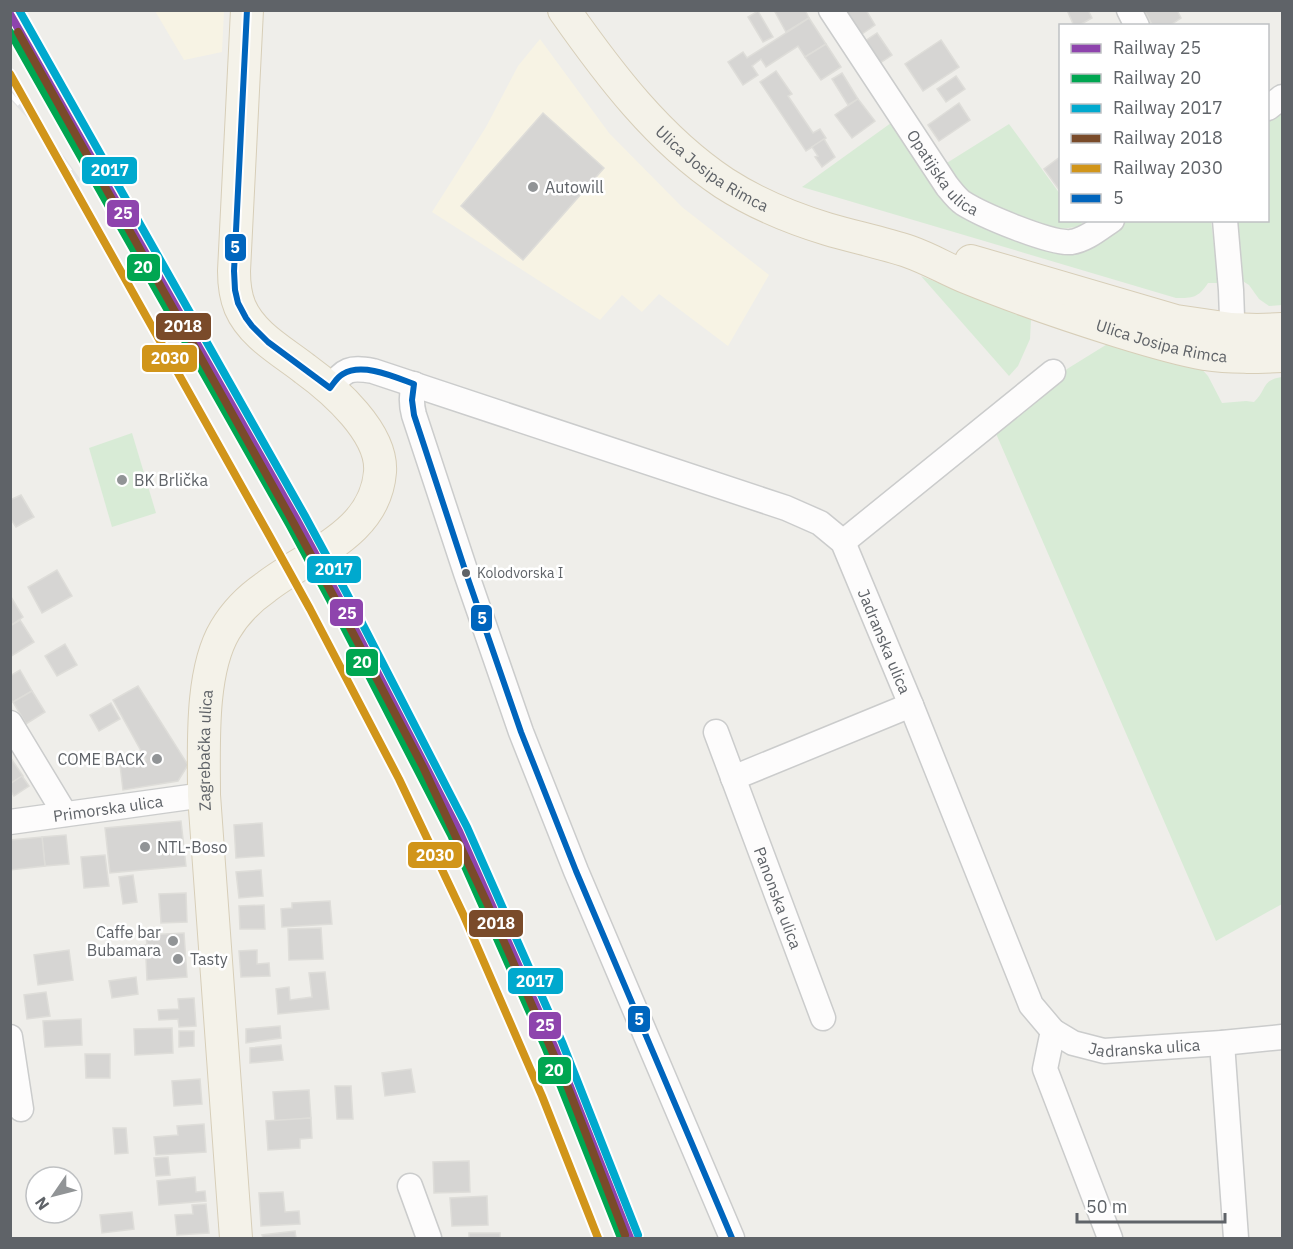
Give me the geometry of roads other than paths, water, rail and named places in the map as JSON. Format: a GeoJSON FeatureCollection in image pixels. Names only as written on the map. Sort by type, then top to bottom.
{"type":"FeatureCollection","features":[{"type":"Feature","properties":{"kind":"main road","name":"Zagrebačka ulica"},"geometry":{"type":"LineString","coordinates":[[236,1239],[204,795],[204,747],[209,677],[216,649],[225,630],[243,607],[267,586],[332,545],[357,524],[369,510],[381,471],[378,453],[370,435],[357,417],[330,388],[274,347],[253,327],[240,309],[235,291],[234,271],[247,10]]}},
{"type":"Feature","properties":{"kind":"main road","name":"Ulica Josipa Rimca"},"geometry":{"type":"LineString","coordinates":[[564,10],[623,89],[661,130],[723,182],[749,198],[825,228],[911,253],[942,254],[976,262],[1176,321],[1232,343],[1282,356]]}},
{"type":"Feature","properties":{"kind":"main road","name":"Ulica Josipa Rimca"},"geometry":{"type":"LineString","coordinates":[[1232,343],[1257,330],[1282,329]]}},
{"type":"Feature","properties":{"kind":"street","name":"Opatijska ulica"},"geometry":{"type":"LineString","coordinates":[[831,10],[947,186],[961,201],[981,213],[1055,240],[1071,242],[1086,237],[1109,222]]}},
{"type":"Feature","properties":{"kind":"street"},"geometry":{"type":"LineString","coordinates":[[1129,10],[1136,24]]}},
{"type":"Feature","properties":{"kind":"street"},"geometry":{"type":"LineString","coordinates":[[1269,107],[1282,97]]}},
{"type":"Feature","properties":{"kind":"street"},"geometry":{"type":"LineString","coordinates":[[1225,222],[1231,290],[1232,343]]}},
{"type":"Feature","properties":{"kind":"street","name":"Jadranska ulica"},"geometry":{"type":"LineString","coordinates":[[330,388],[340,375],[347,371],[358,369],[374,371],[786,508],[820,523],[843,542],[1031,1005],[1053,1031],[1072,1043],[1104,1051],[1282,1037]]}},
{"type":"Feature","properties":{"kind":"street"},"geometry":{"type":"LineString","coordinates":[[843,542],[1053,372]]}},
{"type":"Feature","properties":{"kind":"street"},"geometry":{"type":"LineString","coordinates":[[414,384],[411,404],[414,415],[521,732],[576,871],[732,1239]]}},
{"type":"Feature","properties":{"kind":"street"},"geometry":{"type":"LineString","coordinates":[[733,777],[911,705]]}},
{"type":"Feature","properties":{"kind":"street"},"geometry":{"type":"LineString","coordinates":[[10,723],[64,814]]}},
{"type":"Feature","properties":{"kind":"street","name":"Panonska ulica"},"geometry":{"type":"LineString","coordinates":[[716,732],[823,1018]]}},
{"type":"Feature","properties":{"kind":"street","name":"Primorska ulica"},"geometry":{"type":"LineString","coordinates":[[10,822],[204,795]]}},
{"type":"Feature","properties":{"kind":"street"},"geometry":{"type":"LineString","coordinates":[[1053,1031],[1045,1069],[1110,1239]]}},
{"type":"Feature","properties":{"kind":"street"},"geometry":{"type":"LineString","coordinates":[[10,1037],[21,1109]]}},
{"type":"Feature","properties":{"kind":"street"},"geometry":{"type":"LineString","coordinates":[[1222,1043],[1236,1239]]}},
{"type":"Feature","properties":{"kind":"street"},"geometry":{"type":"LineString","coordinates":[[410,1186],[429,1239]]}},
{"type":"Feature","properties":{"kind":"railway"},"geometry":{"type":"LineString","coordinates":[[10,94],[32,118],[76,179]]}},
{"type":"Feature","properties":{"kind":"rail line","name":"2017"},"geometry":{"type":"LineString","coordinates":[[19,10],[305,516],[467,827],[562,1042],[638,1235]]}},
{"type":"Feature","properties":{"kind":"rail line","name":"25"},"geometry":{"type":"LineString","coordinates":[[10,14],[297,520],[459,831],[554,1046],[630,1238]]}},
{"type":"Feature","properties":{"kind":"rail line","name":"20"},"geometry":{"type":"LineString","coordinates":[[10,32],[289,524],[451,835],[546,1049],[621,1238]]}},
{"type":"Feature","properties":{"kind":"rail line","name":"2018"},"geometry":{"type":"LineString","coordinates":[[18,32],[293,522],[423,767],[487,903],[567,1085],[625,1235]]}},
{"type":"Feature","properties":{"kind":"rail line","name":"2030"},"geometry":{"type":"LineString","coordinates":[[10,74],[310,609],[399,779],[463,914],[542,1096],[598,1238]]}},
{"type":"Feature","properties":{"kind":"place","name":"Autowill"},"geometry":{"type":"Point","coordinates":[533,187]}},
{"type":"Feature","properties":{"kind":"place","name":"BK Brlička"},"geometry":{"type":"Point","coordinates":[122,480]}},
{"type":"Feature","properties":{"kind":"place","name":"Kolodvorska I"},"geometry":{"type":"Point","coordinates":[466,573]}},
{"type":"Feature","properties":{"kind":"place","name":"COME BACK"},"geometry":{"type":"Point","coordinates":[157,759]}},
{"type":"Feature","properties":{"kind":"place","name":"NTL-Boso"},"geometry":{"type":"Point","coordinates":[145,847]}},
{"type":"Feature","properties":{"kind":"place","name":"Caffe bar Bubamara"},"geometry":{"type":"Point","coordinates":[173,941]}},
{"type":"Feature","properties":{"kind":"place","name":"Tasty"},"geometry":{"type":"Point","coordinates":[178,959]}}]}
